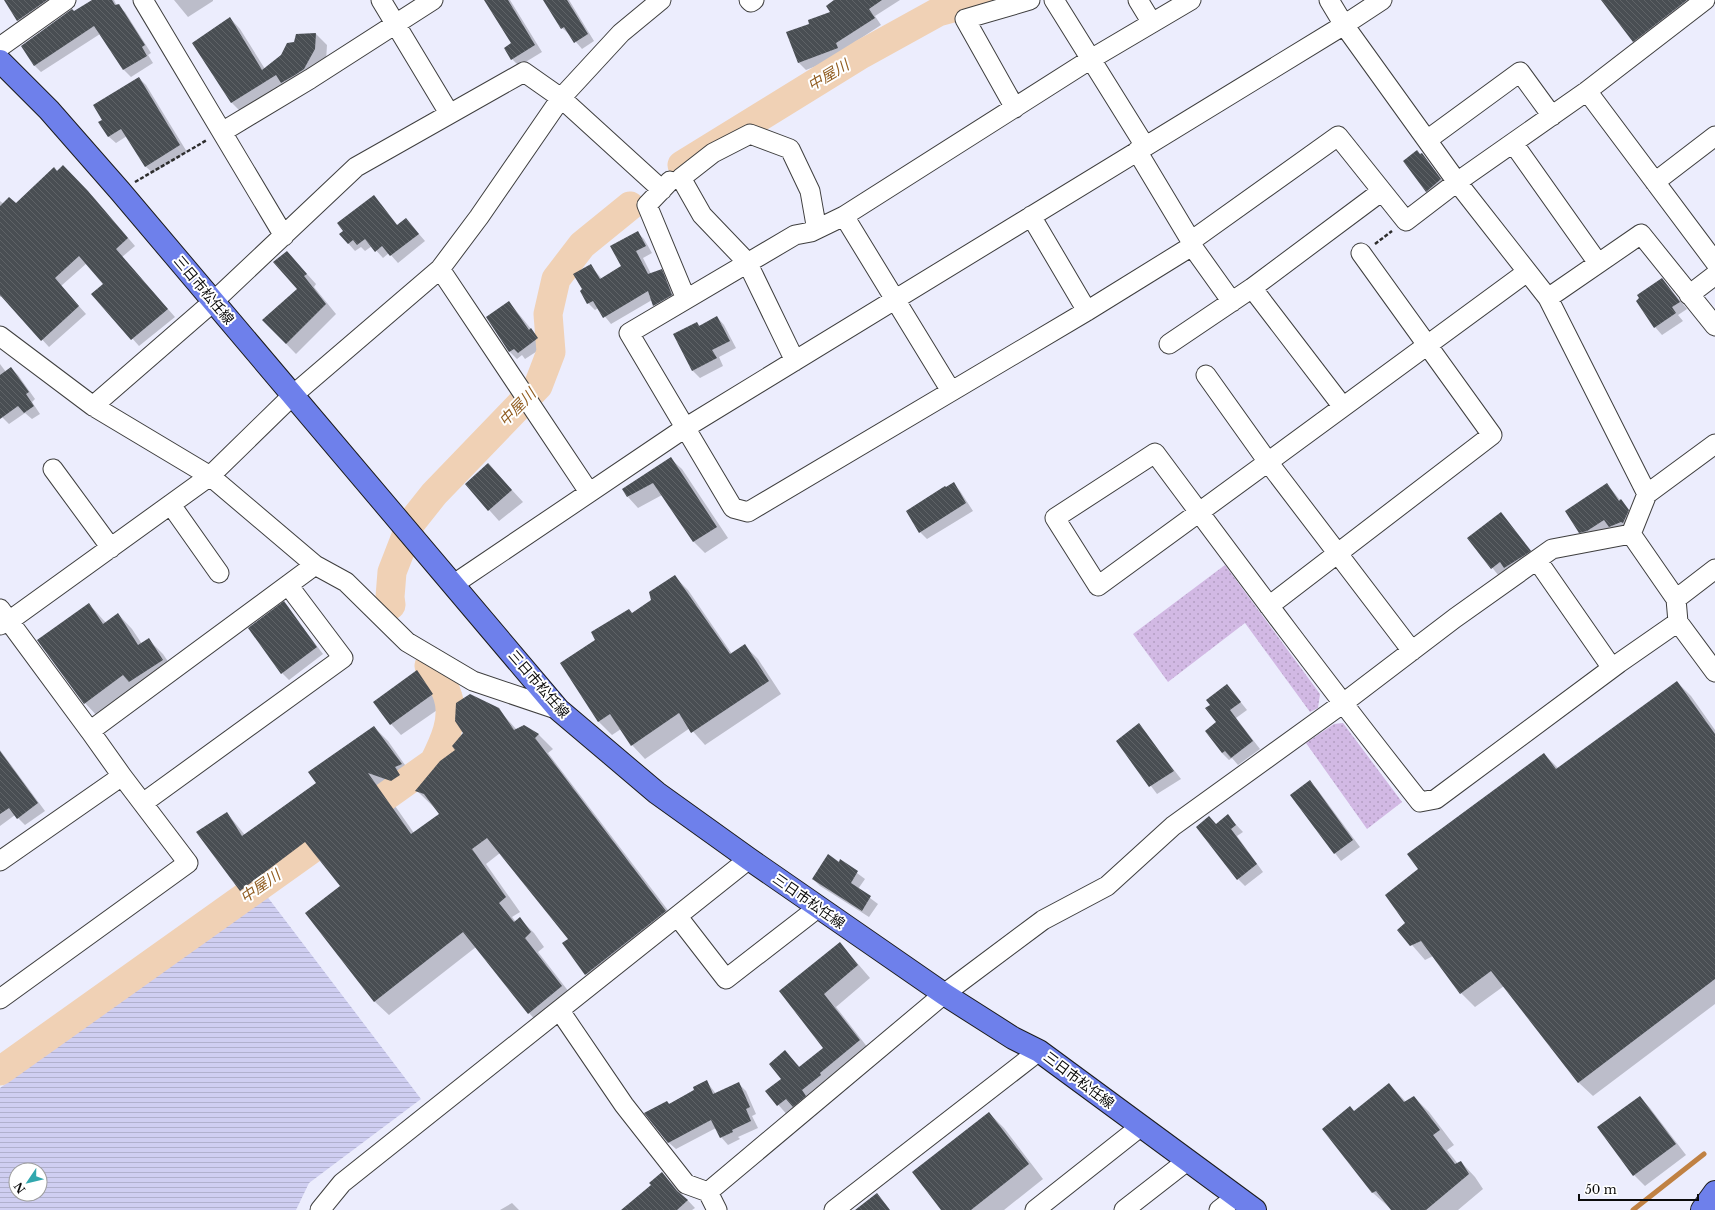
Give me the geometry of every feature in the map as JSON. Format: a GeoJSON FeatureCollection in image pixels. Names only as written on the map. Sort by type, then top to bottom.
{"type":"FeatureCollection","features":[{"type":"Feature","properties":{"kind":"main road","name":"三日市松任線"},"geometry":{"type":"LineString","coordinates":[[0,61],[49,110],[120,191],[408,529],[559,710],[657,793],[749,859],[944,994],[1013,1038],[1039,1051],[1140,1127],[1255,1210]]}},
{"type":"Feature","properties":{"kind":"main road"},"geometry":{"type":"LineString","coordinates":[[1702,1210],[1715,1192]]}},
{"type":"Feature","properties":{"kind":"street"},"geometry":{"type":"LineString","coordinates":[[0,47],[66,0]]}},
{"type":"Feature","properties":{"kind":"street"},"geometry":{"type":"LineString","coordinates":[[143,0],[284,236]]}},
{"type":"Feature","properties":{"kind":"street"},"geometry":{"type":"LineString","coordinates":[[381,0],[449,113]]}},
{"type":"Feature","properties":{"kind":"street"},"geometry":{"type":"LineString","coordinates":[[222,132],[310,79],[433,0]]}},
{"type":"Feature","properties":{"kind":"street"},"geometry":{"type":"LineString","coordinates":[[0,999],[188,863],[90,731],[3,618],[111,548],[210,476],[293,395],[440,268],[479,217],[561,98],[621,33],[661,0]]}},
{"type":"Feature","properties":{"kind":"street"},"geometry":{"type":"LineString","coordinates":[[749,0],[751,2],[754,0]]}},
{"type":"Feature","properties":{"kind":"street"},"geometry":{"type":"LineString","coordinates":[[1015,108],[966,19],[1030,0]]}},
{"type":"Feature","properties":{"kind":"street"},"geometry":{"type":"LineString","coordinates":[[1054,0],[1091,59],[1141,148],[1191,243],[1232,302]]}},
{"type":"Feature","properties":{"kind":"street"},"geometry":{"type":"LineString","coordinates":[[1138,0],[1152,23]]}},
{"type":"Feature","properties":{"kind":"street"},"geometry":{"type":"LineString","coordinates":[[1191,0],[1091,59],[844,216],[811,232],[795,235],[629,333],[733,508],[748,512],[1087,311],[1191,243],[1338,136],[1406,222],[1457,182],[1587,91],[1705,0]]}},
{"type":"Feature","properties":{"kind":"street"},"geometry":{"type":"LineString","coordinates":[[1329,0],[1344,25],[1457,182],[1548,298],[1647,494]]}},
{"type":"Feature","properties":{"kind":"street"},"geometry":{"type":"LineString","coordinates":[[454,584],[588,492],[685,428],[897,300],[1141,148],[1344,25],[1382,0]]}},
{"type":"Feature","properties":{"kind":"street"},"geometry":{"type":"LineString","coordinates":[[93,406],[214,301],[356,167],[449,113],[524,72],[561,98],[662,190]]}},
{"type":"Feature","properties":{"kind":"street"},"geometry":{"type":"LineString","coordinates":[[1427,140],[1520,72],[1552,116]]}},
{"type":"Feature","properties":{"kind":"street"},"geometry":{"type":"LineString","coordinates":[[1587,91],[1715,262]]}},
{"type":"Feature","properties":{"kind":"street"},"geometry":{"type":"LineString","coordinates":[[686,299],[647,205],[671,180],[681,178],[713,153],[750,134],[790,149],[810,191],[816,225],[811,232]]}},
{"type":"Feature","properties":{"kind":"street"},"geometry":{"type":"LineString","coordinates":[[1655,182],[1715,136]]}},
{"type":"Feature","properties":{"kind":"street"},"geometry":{"type":"LineString","coordinates":[[1513,143],[1598,263]]}},
{"type":"Feature","properties":{"kind":"street"},"geometry":{"type":"LineString","coordinates":[[681,178],[702,215],[747,262],[795,361]]}},
{"type":"Feature","properties":{"kind":"street"},"geometry":{"type":"LineString","coordinates":[[1169,344],[1252,288],[1382,191]]}},
{"type":"Feature","properties":{"kind":"street"},"geometry":{"type":"LineString","coordinates":[[844,216],[897,300],[951,391]]}},
{"type":"Feature","properties":{"kind":"street"},"geometry":{"type":"LineString","coordinates":[[1031,216],[1087,311]]}},
{"type":"Feature","properties":{"kind":"street"},"geometry":{"type":"LineString","coordinates":[[1548,298],[1641,234],[1715,326]]}},
{"type":"Feature","properties":{"kind":"street"},"geometry":{"type":"LineString","coordinates":[[1270,606],[1492,435],[1361,253]]}},
{"type":"Feature","properties":{"kind":"street"},"geometry":{"type":"LineString","coordinates":[[440,268],[588,492]]}},
{"type":"Feature","properties":{"kind":"street"},"geometry":{"type":"LineString","coordinates":[[1527,272],[1200,512],[1098,586],[1055,518],[1155,452],[1200,512],[1270,606],[1342,704],[1420,802],[1436,799],[1612,668],[1678,622]]}},
{"type":"Feature","properties":{"kind":"street"},"geometry":{"type":"LineString","coordinates":[[1689,295],[1715,275]]}},
{"type":"Feature","properties":{"kind":"street"},"geometry":{"type":"LineString","coordinates":[[1252,288],[1343,407]]}},
{"type":"Feature","properties":{"kind":"street"},"geometry":{"type":"LineString","coordinates":[[0,336],[93,406],[210,476],[315,565],[346,582],[407,642],[473,681],[559,710]]}},
{"type":"Feature","properties":{"kind":"street"},"geometry":{"type":"LineString","coordinates":[[1206,375],[1268,462],[1412,651]]}},
{"type":"Feature","properties":{"kind":"street"},"geometry":{"type":"LineString","coordinates":[[1630,534],[1647,494],[1715,444]]}},
{"type":"Feature","properties":{"kind":"street"},"geometry":{"type":"LineString","coordinates":[[53,469],[111,548]]}},
{"type":"Feature","properties":{"kind":"street"},"geometry":{"type":"LineString","coordinates":[[171,504],[219,573]]}},
{"type":"Feature","properties":{"kind":"street"},"geometry":{"type":"LineString","coordinates":[[708,1192],[944,994],[1043,920],[1107,886],[1173,826],[1342,704],[1455,618],[1552,549],[1630,534]]}},
{"type":"Feature","properties":{"kind":"street"},"geometry":{"type":"LineString","coordinates":[[1630,534],[1676,599],[1678,622],[1715,672]]}},
{"type":"Feature","properties":{"kind":"street"},"geometry":{"type":"LineString","coordinates":[[1537,560],[1612,668]]}},
{"type":"Feature","properties":{"kind":"street"},"geometry":{"type":"LineString","coordinates":[[90,731],[315,565]]}},
{"type":"Feature","properties":{"kind":"street"},"geometry":{"type":"LineString","coordinates":[[1676,599],[1715,569]]}},
{"type":"Feature","properties":{"kind":"street"},"geometry":{"type":"LineString","coordinates":[[143,804],[342,658],[288,585]]}},
{"type":"Feature","properties":{"kind":"street"},"geometry":{"type":"LineString","coordinates":[[0,861],[122,776]]}},
{"type":"Feature","properties":{"kind":"street"},"geometry":{"type":"LineString","coordinates":[[320,1210],[342,1183],[560,1011],[749,859]]}},
{"type":"Feature","properties":{"kind":"street"},"geometry":{"type":"LineString","coordinates":[[678,917],[726,979],[819,907]]}},
{"type":"Feature","properties":{"kind":"street"},"geometry":{"type":"LineString","coordinates":[[560,1011],[624,1105],[686,1184],[708,1192],[717,1210]]}},
{"type":"Feature","properties":{"kind":"street"},"geometry":{"type":"LineString","coordinates":[[834,1210],[1039,1051]]}},
{"type":"Feature","properties":{"kind":"street"},"geometry":{"type":"LineString","coordinates":[[1035,1210],[1140,1127]]}},
{"type":"Feature","properties":{"kind":"street"},"geometry":{"type":"LineString","coordinates":[[1124,1210],[1187,1161]]}},
{"type":"Feature","properties":{"kind":"street"},"geometry":{"type":"LineString","coordinates":[[1219,1210],[1236,1197]]}},
{"type":"Feature","properties":{"kind":"path"},"geometry":{"type":"LineString","coordinates":[[120,191],[222,132]]}},
{"type":"Feature","properties":{"kind":"path"},"geometry":{"type":"LineString","coordinates":[[1361,253],[1406,222]]}},
{"type":"Feature","properties":{"kind":"shaded area"},"geometry":{"type":"Polygon","coordinates":[[[1225,565],[1320,694],[1318,708],[1310,712],[1245,623],[1168,682],[1133,634],[1225,565]]]}},
{"type":"Feature","properties":{"kind":"shaded area"},"geometry":{"type":"Polygon","coordinates":[[[1343,723],[1402,802],[1367,829],[1306,743],[1334,724],[1343,723]]]}},
{"type":"Feature","properties":{"kind":"shaded area"},"geometry":{"type":"Polygon","coordinates":[[[266,895],[421,1099],[309,1183],[296,1210],[0,1210],[0,1088],[266,895]]]}},
{"type":"Feature","properties":{"kind":"building"},"geometry":{"type":"Polygon","coordinates":[[[4,0],[47,0],[17,21],[4,0]]]}},
{"type":"Feature","properties":{"kind":"building"},"geometry":{"type":"Polygon","coordinates":[[[92,0],[112,0],[115,5],[119,4],[145,45],[142,47],[147,56],[123,70],[94,26],[34,66],[21,46],[72,9],[74,11],[92,0]]]}},
{"type":"Feature","properties":{"kind":"building"},"geometry":{"type":"Polygon","coordinates":[[[484,0],[508,0],[535,45],[511,60],[504,48],[511,43],[484,0]]]}},
{"type":"Feature","properties":{"kind":"building"},"geometry":{"type":"Polygon","coordinates":[[[543,0],[567,0],[588,34],[574,43],[564,27],[561,29],[543,0]]]}},
{"type":"Feature","properties":{"kind":"building"},"geometry":{"type":"Polygon","coordinates":[[[834,0],[882,0],[869,9],[875,18],[836,43],[838,48],[798,63],[786,32],[809,24],[808,20],[830,12],[826,6],[834,0]]]}},
{"type":"Feature","properties":{"kind":"building"},"geometry":{"type":"Polygon","coordinates":[[[1601,0],[1687,0],[1633,42],[1601,0]]]}},
{"type":"Feature","properties":{"kind":"building"},"geometry":{"type":"Polygon","coordinates":[[[230,17],[262,70],[281,55],[287,43],[294,42],[296,34],[316,33],[315,49],[304,69],[295,75],[281,83],[276,75],[231,103],[192,43],[230,17]]]}},
{"type":"Feature","properties":{"kind":"building"},"geometry":{"type":"Polygon","coordinates":[[[139,77],[180,145],[145,167],[121,129],[108,137],[98,122],[102,120],[93,105],[139,77]]]}},
{"type":"Feature","properties":{"kind":"building"},"geometry":{"type":"Polygon","coordinates":[[[1417,150],[1420,154],[1422,153],[1441,179],[1426,192],[1403,161],[1417,150]]]}},
{"type":"Feature","properties":{"kind":"building"},"geometry":{"type":"Polygon","coordinates":[[[63,165],[88,191],[128,238],[116,249],[168,309],[131,340],[91,294],[103,284],[79,256],[55,278],[79,306],[41,341],[0,295],[0,206],[9,197],[16,203],[54,167],[57,171],[63,165]]]}},
{"type":"Feature","properties":{"kind":"building"},"geometry":{"type":"Polygon","coordinates":[[[374,195],[397,225],[406,218],[419,234],[390,256],[382,246],[375,252],[365,239],[357,245],[353,240],[348,244],[339,234],[343,231],[337,223],[374,195]]]}},
{"type":"Feature","properties":{"kind":"building"},"geometry":{"type":"Polygon","coordinates":[[[638,231],[646,246],[636,251],[648,274],[662,269],[672,295],[653,306],[648,291],[603,318],[593,301],[587,304],[580,291],[582,289],[573,274],[591,264],[600,279],[621,266],[610,246],[638,231]]]}},
{"type":"Feature","properties":{"kind":"building"},"geometry":{"type":"Polygon","coordinates":[[[287,251],[307,274],[304,276],[326,304],[286,344],[262,320],[297,289],[273,262],[287,251]]]}},
{"type":"Feature","properties":{"kind":"building"},"geometry":{"type":"Polygon","coordinates":[[[1662,278],[1680,302],[1672,307],[1676,313],[1654,328],[1636,301],[1639,298],[1637,295],[1662,278]]]}},
{"type":"Feature","properties":{"kind":"building"},"geometry":{"type":"Polygon","coordinates":[[[509,301],[529,330],[531,328],[538,338],[518,353],[514,349],[509,352],[486,317],[509,301]]]}},
{"type":"Feature","properties":{"kind":"building"},"geometry":{"type":"Polygon","coordinates":[[[717,316],[730,341],[712,350],[717,358],[692,371],[673,334],[697,322],[699,326],[717,316]]]}},
{"type":"Feature","properties":{"kind":"building"},"geometry":{"type":"Polygon","coordinates":[[[11,367],[29,392],[26,394],[34,406],[24,413],[18,406],[0,419],[0,375],[11,367]]]}},
{"type":"Feature","properties":{"kind":"building"},"geometry":{"type":"Polygon","coordinates":[[[671,457],[717,527],[693,542],[653,483],[627,497],[622,489],[671,457]]]}},
{"type":"Feature","properties":{"kind":"building"},"geometry":{"type":"Polygon","coordinates":[[[488,463],[512,490],[488,511],[465,484],[488,463]]]}},
{"type":"Feature","properties":{"kind":"building"},"geometry":{"type":"Polygon","coordinates":[[[954,482],[966,503],[919,533],[906,511],[945,486],[946,487],[954,482]]]}},
{"type":"Feature","properties":{"kind":"building"},"geometry":{"type":"Polygon","coordinates":[[[1607,483],[1619,501],[1621,499],[1629,510],[1623,523],[1621,522],[1609,527],[1604,520],[1587,531],[1579,533],[1565,511],[1607,483]]]}},
{"type":"Feature","properties":{"kind":"building"},"geometry":{"type":"Polygon","coordinates":[[[1501,512],[1531,551],[1504,568],[1500,562],[1491,569],[1467,538],[1501,512]]]}},
{"type":"Feature","properties":{"kind":"building"},"geometry":{"type":"Polygon","coordinates":[[[675,575],[730,654],[745,644],[769,681],[691,733],[679,713],[631,746],[610,714],[598,722],[560,663],[595,640],[591,632],[629,609],[632,613],[651,600],[649,592],[675,575]]]}},
{"type":"Feature","properties":{"kind":"building"},"geometry":{"type":"Polygon","coordinates":[[[284,601],[317,647],[281,674],[248,628],[284,601]]]}},
{"type":"Feature","properties":{"kind":"building"},"geometry":{"type":"Polygon","coordinates":[[[89,603],[103,624],[118,613],[138,645],[149,638],[163,660],[129,682],[123,675],[84,704],[37,640],[89,603]]]}},
{"type":"Feature","properties":{"kind":"building"},"geometry":{"type":"Polygon","coordinates":[[[417,670],[433,694],[390,725],[373,702],[417,670]]]}},
{"type":"Feature","properties":{"kind":"building"},"geometry":{"type":"Polygon","coordinates":[[[1677,681],[1715,734],[1715,979],[1578,1083],[1491,971],[1460,994],[1421,941],[1410,946],[1397,930],[1405,923],[1385,895],[1418,869],[1407,854],[1544,753],[1556,769],[1677,681]]]}},
{"type":"Feature","properties":{"kind":"building"},"geometry":{"type":"Polygon","coordinates":[[[1227,684],[1241,702],[1230,710],[1253,741],[1231,758],[1225,751],[1222,753],[1205,731],[1216,722],[1205,708],[1210,705],[1206,700],[1227,684]]]}},
{"type":"Feature","properties":{"kind":"building"},"geometry":{"type":"Polygon","coordinates":[[[470,694],[499,708],[514,730],[524,725],[539,734],[535,738],[666,911],[585,975],[562,943],[568,939],[487,838],[472,849],[506,897],[499,903],[514,922],[520,917],[531,932],[525,938],[562,986],[528,1014],[463,932],[374,1002],[305,913],[340,886],[305,842],[240,891],[196,832],[227,812],[242,836],[316,783],[308,772],[374,726],[402,764],[395,767],[400,775],[391,781],[368,773],[411,834],[439,814],[424,794],[415,791],[440,761],[455,750],[452,746],[463,733],[455,721],[456,703],[470,694]]]}},
{"type":"Feature","properties":{"kind":"building"},"geometry":{"type":"Polygon","coordinates":[[[1139,723],[1174,771],[1149,787],[1116,741],[1139,723]]]}},
{"type":"Feature","properties":{"kind":"building"},"geometry":{"type":"Polygon","coordinates":[[[0,751],[38,803],[17,819],[9,808],[0,814],[0,751]]]}},
{"type":"Feature","properties":{"kind":"building"},"geometry":{"type":"Polygon","coordinates":[[[1310,780],[1353,840],[1334,854],[1290,795],[1310,780]]]}},
{"type":"Feature","properties":{"kind":"building"},"geometry":{"type":"Polygon","coordinates":[[[1228,814],[1236,825],[1231,829],[1257,864],[1237,880],[1196,827],[1209,816],[1216,824],[1228,814]]]}},
{"type":"Feature","properties":{"kind":"building"},"geometry":{"type":"Polygon","coordinates":[[[828,854],[839,862],[840,859],[858,871],[851,883],[871,896],[862,911],[812,879],[828,854]]]}},
{"type":"Feature","properties":{"kind":"building"},"geometry":{"type":"Polygon","coordinates":[[[840,942],[858,965],[824,994],[860,1040],[802,1090],[806,1096],[793,1107],[786,1099],[777,1106],[765,1091],[781,1079],[769,1064],[785,1050],[799,1067],[823,1048],[779,991],[840,942]]]}},
{"type":"Feature","properties":{"kind":"building"},"geometry":{"type":"Polygon","coordinates":[[[707,1080],[713,1094],[739,1082],[750,1107],[746,1109],[751,1121],[732,1130],[733,1132],[720,1138],[711,1120],[668,1143],[644,1113],[667,1101],[669,1104],[694,1090],[693,1087],[707,1080]]]}},
{"type":"Feature","properties":{"kind":"building"},"geometry":{"type":"Polygon","coordinates":[[[1389,1083],[1404,1102],[1414,1096],[1440,1130],[1433,1135],[1455,1164],[1461,1161],[1469,1174],[1426,1210],[1391,1210],[1376,1191],[1372,1193],[1322,1129],[1350,1106],[1354,1111],[1389,1083]]]}},
{"type":"Feature","properties":{"kind":"building"},"geometry":{"type":"Polygon","coordinates":[[[1640,1096],[1676,1144],[1633,1176],[1597,1127],[1640,1096]]]}},
{"type":"Feature","properties":{"kind":"building"},"geometry":{"type":"Polygon","coordinates":[[[989,1112],[1029,1164],[971,1210],[941,1210],[912,1172],[989,1112]]]}},
{"type":"Feature","properties":{"kind":"building"},"geometry":{"type":"Polygon","coordinates":[[[662,1172],[677,1191],[688,1200],[677,1210],[621,1210],[651,1185],[649,1183],[662,1172]]]}},
{"type":"Feature","properties":{"kind":"building"},"geometry":{"type":"Polygon","coordinates":[[[877,1193],[890,1210],[855,1210],[877,1193]]]}},
{"type":"Feature","properties":{"kind":"waterway","name":"中屋川"},"geometry":{"type":"LineString","coordinates":[[682,165],[862,54],[938,12],[982,0]]}},
{"type":"Feature","properties":{"kind":"waterway","name":"中屋川"},"geometry":{"type":"LineString","coordinates":[[391,605],[390,597],[392,572],[411,523],[434,494],[538,386],[551,352],[548,314],[556,279],[582,245],[630,206]]}},
{"type":"Feature","properties":{"kind":"waterway","name":"中屋川"},"geometry":{"type":"LineString","coordinates":[[0,1071],[434,762],[447,730],[450,705],[445,688],[429,666]]}},
{"type":"Feature","properties":{"kind":"waterway"},"geometry":{"type":"LineString","coordinates":[[1633,1210],[1704,1154]]}}]}
